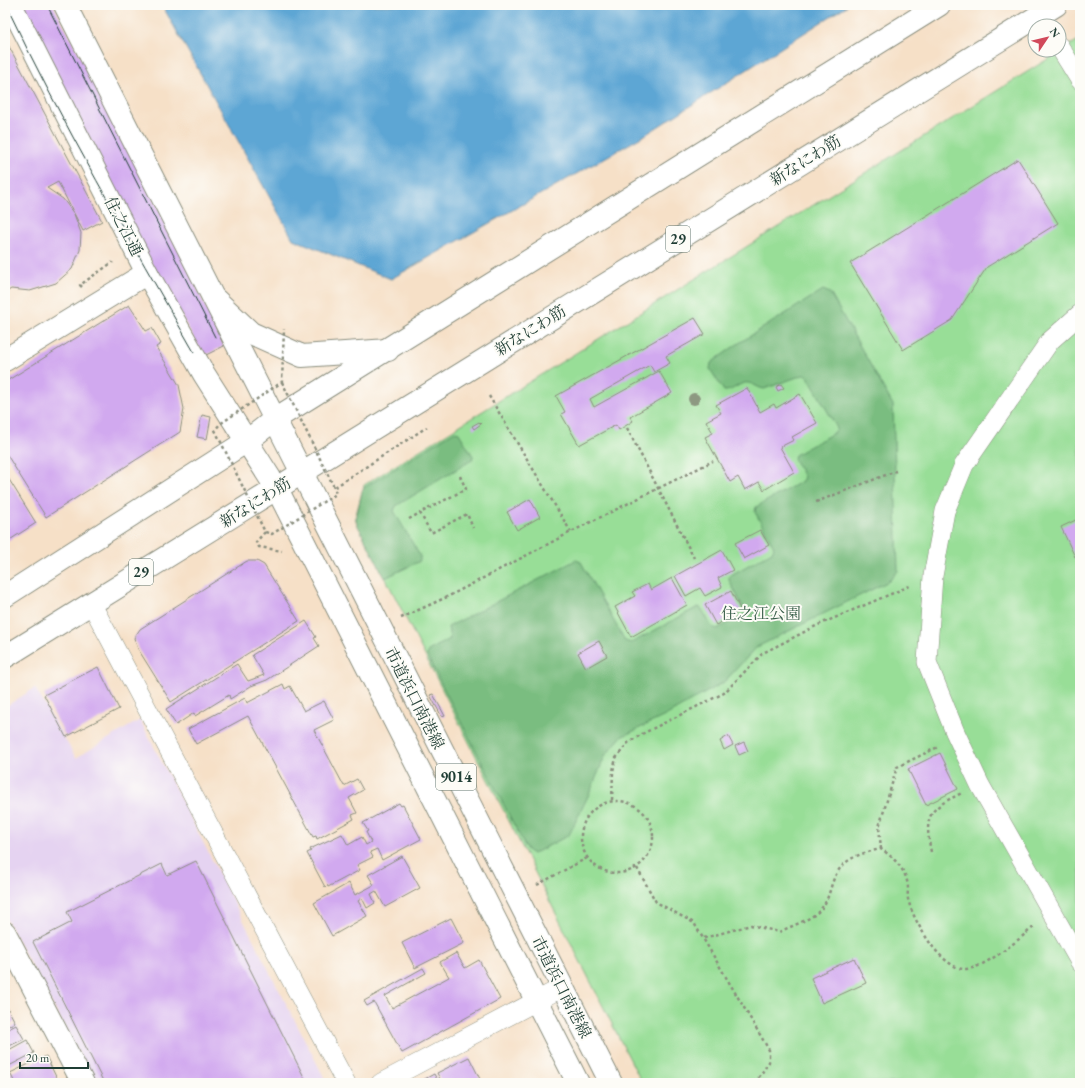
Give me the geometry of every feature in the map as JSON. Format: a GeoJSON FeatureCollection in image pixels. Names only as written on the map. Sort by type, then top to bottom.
{"type":"FeatureCollection","features":[{"type":"Feature","properties":{"kind":"main road","name":"住之江通"},"geometry":{"type":"LineString","coordinates":[[11,5],[148,273],[204,374],[247,441]]}},
{"type":"Feature","properties":{"kind":"main road"},"geometry":{"type":"LineString","coordinates":[[65,5],[210,295],[275,419]]}},
{"type":"Feature","properties":{"kind":"main road"},"geometry":{"type":"LineString","coordinates":[[5,596],[247,441],[275,419],[388,350],[939,5]]}},
{"type":"Feature","properties":{"kind":"main road","name":"新なにわ筋"},"geometry":{"type":"LineString","coordinates":[[5,657],[1056,5]]}},
{"type":"Feature","properties":{"kind":"main road"},"geometry":{"type":"LineString","coordinates":[[5,360],[148,273]]}},
{"type":"Feature","properties":{"kind":"main road"},"geometry":{"type":"LineString","coordinates":[[210,295],[251,334],[302,356],[388,350]]}},
{"type":"Feature","properties":{"kind":"main road","name":"市道浜口南港線"},"geometry":{"type":"LineString","coordinates":[[275,419],[380,630],[611,1083]]}},
{"type":"Feature","properties":{"kind":"main road","name":"市道浜口南港線"},"geometry":{"type":"LineString","coordinates":[[247,441],[277,489],[578,1083]]}},
{"type":"Feature","properties":{"kind":"main road"},"geometry":{"type":"LineString","coordinates":[[5,933],[82,1083]]}},
{"type":"Feature","properties":{"kind":"street"},"geometry":{"type":"LineString","coordinates":[[1066,58],[1080,80]]}},
{"type":"Feature","properties":{"kind":"street"},"geometry":{"type":"LineString","coordinates":[[1080,314],[1050,341],[964,465],[945,511],[933,576],[927,662],[955,732],[980,784],[1080,962]]}},
{"type":"Feature","properties":{"kind":"street"},"geometry":{"type":"LineString","coordinates":[[91,603],[346,1083]]}},
{"type":"Feature","properties":{"kind":"street"},"geometry":{"type":"LineString","coordinates":[[380,1083],[563,987]]}},
{"type":"Feature","properties":{"kind":"path"},"geometry":{"type":"LineString","coordinates":[[282,382],[220,424],[216,430],[265,532],[272,534],[329,500],[336,494],[334,487],[282,382],[284,329]]}},
{"type":"Feature","properties":{"kind":"path"},"geometry":{"type":"LineString","coordinates":[[489,396],[571,532]]}},
{"type":"Feature","properties":{"kind":"path"},"geometry":{"type":"LineString","coordinates":[[334,487],[427,427]]}},
{"type":"Feature","properties":{"kind":"path"},"geometry":{"type":"LineString","coordinates":[[627,428],[694,558]]}},
{"type":"Feature","properties":{"kind":"path"},"geometry":{"type":"LineString","coordinates":[[380,630],[571,532],[714,461]]}},
{"type":"Feature","properties":{"kind":"path"},"geometry":{"type":"LineString","coordinates":[[816,502],[896,471]]}},
{"type":"Feature","properties":{"kind":"path"},"geometry":{"type":"LineString","coordinates":[[408,519],[466,489],[460,476]]}},
{"type":"Feature","properties":{"kind":"path"},"geometry":{"type":"LineString","coordinates":[[420,513],[431,533],[467,514],[473,528]]}},
{"type":"Feature","properties":{"kind":"path"},"geometry":{"type":"LineString","coordinates":[[265,532],[256,542],[260,547],[281,550],[284,555]]}},
{"type":"Feature","properties":{"kind":"path"},"geometry":{"type":"LineString","coordinates":[[612,800],[612,771],[616,758],[628,743],[642,734],[724,693],[763,653],[818,625],[933,576]]}},
{"type":"Feature","properties":{"kind":"path"},"geometry":{"type":"LineString","coordinates":[[881,849],[879,827],[897,767],[937,748],[955,732]]}},
{"type":"Feature","properties":{"kind":"path"},"geometry":{"type":"LineString","coordinates":[[931,852],[928,822],[933,810],[942,802],[980,784]]}},
{"type":"Feature","properties":{"kind":"path"},"geometry":{"type":"LineString","coordinates":[[612,800],[626,801],[639,807],[649,818],[653,831],[653,845],[647,858],[637,868],[624,873],[610,873],[597,868],[587,858],[581,845],[581,831],[584,820],[596,807],[612,800]]}},
{"type":"Feature","properties":{"kind":"path"},"geometry":{"type":"LineString","coordinates":[[704,938],[751,925],[779,932],[799,922],[818,912],[830,895],[833,882],[840,868],[849,859],[861,853],[881,849],[889,854],[903,872],[908,882],[908,898],[922,932],[935,950],[949,962],[963,969],[982,964],[999,954],[1052,913]]}},
{"type":"Feature","properties":{"kind":"path"},"geometry":{"type":"LineString","coordinates":[[535,886],[587,858]]}},
{"type":"Feature","properties":{"kind":"path"},"geometry":{"type":"LineString","coordinates":[[637,868],[656,902],[694,923],[704,938],[718,966],[769,1050],[769,1062],[755,1083]]}},
{"type":"Feature","properties":{"kind":"shaded area"},"geometry":{"type":"Polygon","coordinates":[[[35,688],[76,758],[140,720],[327,1083],[95,1083],[5,917],[5,707],[35,688]]]}},
{"type":"Feature","properties":{"kind":"green space","name":"住之江公園"},"geometry":{"type":"Polygon","coordinates":[[[1080,39],[1080,1083],[642,1083],[355,518],[364,485],[1049,58],[1067,58],[1067,47],[1080,39]]]}},
{"type":"Feature","properties":{"kind":"green space"},"geometry":{"type":"Polygon","coordinates":[[[823,290],[830,293],[893,405],[898,571],[889,581],[757,647],[724,682],[665,716],[621,737],[605,756],[591,790],[569,835],[533,854],[527,850],[427,656],[428,651],[450,639],[448,627],[576,560],[581,562],[625,641],[631,643],[698,607],[701,608],[712,627],[717,629],[744,615],[745,611],[729,580],[729,576],[772,552],[774,547],[755,512],[756,507],[802,481],[804,477],[794,459],[795,455],[835,432],[837,428],[807,375],[803,375],[764,389],[746,383],[724,391],[710,369],[711,363],[736,345],[823,290]]]}},
{"type":"Feature","properties":{"kind":"green space"},"geometry":{"type":"Polygon","coordinates":[[[455,431],[459,433],[473,456],[472,460],[396,506],[394,511],[420,556],[420,561],[385,578],[357,524],[356,520],[362,491],[365,487],[455,431]]]}},
{"type":"Feature","properties":{"kind":"water"},"geometry":{"type":"Polygon","coordinates":[[[162,5],[848,5],[645,135],[391,279],[293,239],[162,5]]]}},
{"type":"Feature","properties":{"kind":"building"},"geometry":{"type":"Polygon","coordinates":[[[5,5],[53,5],[105,102],[173,236],[224,346],[204,356],[5,5]]]}},
{"type":"Feature","properties":{"kind":"building"},"geometry":{"type":"Polygon","coordinates":[[[5,39],[102,221],[83,231],[58,182],[47,188],[63,199],[74,214],[81,233],[80,250],[72,269],[56,283],[30,291],[11,289],[5,293],[5,39]]]}},
{"type":"Feature","properties":{"kind":"building"},"geometry":{"type":"Polygon","coordinates":[[[1018,159],[1058,223],[987,267],[952,320],[903,350],[850,263],[1018,159]]]}},
{"type":"Feature","properties":{"kind":"building"},"geometry":{"type":"Polygon","coordinates":[[[129,305],[146,331],[152,328],[161,344],[156,347],[179,385],[184,409],[180,432],[46,517],[7,455],[5,456],[5,382],[129,305]]]}},
{"type":"Feature","properties":{"kind":"building"},"geometry":{"type":"Polygon","coordinates":[[[695,318],[705,334],[666,356],[670,363],[654,372],[650,365],[590,399],[594,407],[659,371],[672,393],[630,417],[633,421],[619,430],[616,425],[579,445],[561,414],[565,412],[556,396],[695,318]]]}},
{"type":"Feature","properties":{"kind":"building"},"geometry":{"type":"Polygon","coordinates":[[[781,384],[784,388],[778,391],[776,387],[781,384]]]}},
{"type":"Feature","properties":{"kind":"building"},"geometry":{"type":"Polygon","coordinates":[[[747,388],[760,412],[774,404],[776,408],[800,394],[817,423],[792,437],[794,440],[780,447],[794,472],[764,490],[759,482],[745,490],[738,477],[730,482],[705,437],[713,433],[706,421],[721,413],[716,405],[747,388]]]}},
{"type":"Feature","properties":{"kind":"building"},"geometry":{"type":"Polygon","coordinates":[[[202,415],[211,417],[207,439],[197,437],[202,415]]]}},
{"type":"Feature","properties":{"kind":"building"},"geometry":{"type":"Polygon","coordinates":[[[479,422],[481,424],[474,429],[472,426],[479,422]]]}},
{"type":"Feature","properties":{"kind":"building"},"geometry":{"type":"Polygon","coordinates":[[[5,473],[36,523],[5,543],[5,473]]]}},
{"type":"Feature","properties":{"kind":"building"},"geometry":{"type":"Polygon","coordinates":[[[530,499],[540,517],[517,530],[507,512],[530,499]]]}},
{"type":"Feature","properties":{"kind":"building"},"geometry":{"type":"Polygon","coordinates":[[[1080,518],[1080,554],[1075,557],[1061,527],[1080,518]]]}},
{"type":"Feature","properties":{"kind":"building"},"geometry":{"type":"Polygon","coordinates":[[[760,530],[769,545],[744,559],[735,543],[760,530]]]}},
{"type":"Feature","properties":{"kind":"building"},"geometry":{"type":"Polygon","coordinates":[[[722,550],[733,570],[718,578],[722,587],[705,596],[700,588],[686,596],[675,576],[722,550]]]}},
{"type":"Feature","properties":{"kind":"building"},"geometry":{"type":"Polygon","coordinates":[[[247,561],[257,561],[264,565],[299,621],[171,702],[138,649],[134,638],[140,629],[247,561]]]}},
{"type":"Feature","properties":{"kind":"building"},"geometry":{"type":"Polygon","coordinates":[[[672,578],[687,605],[631,637],[615,607],[635,596],[632,592],[648,584],[651,590],[672,578]]]}},
{"type":"Feature","properties":{"kind":"building"},"geometry":{"type":"Polygon","coordinates":[[[731,591],[741,611],[716,625],[705,605],[731,591]]]}},
{"type":"Feature","properties":{"kind":"building"},"geometry":{"type":"Polygon","coordinates":[[[306,621],[316,637],[314,638],[319,646],[267,680],[251,686],[230,699],[229,695],[195,716],[194,713],[176,725],[166,709],[237,664],[248,681],[264,675],[252,655],[306,621]]]}},
{"type":"Feature","properties":{"kind":"building"},"geometry":{"type":"Polygon","coordinates":[[[599,641],[607,656],[586,668],[578,653],[599,641]]]}},
{"type":"Feature","properties":{"kind":"building"},"geometry":{"type":"Polygon","coordinates":[[[98,667],[119,709],[66,737],[44,695],[98,667]]]}},
{"type":"Feature","properties":{"kind":"building"},"geometry":{"type":"Polygon","coordinates":[[[283,684],[285,689],[290,686],[304,711],[324,701],[334,720],[314,730],[344,786],[357,779],[363,790],[349,798],[357,813],[352,815],[354,819],[317,839],[316,836],[313,837],[248,716],[196,744],[188,729],[245,698],[247,703],[283,684]]]}},
{"type":"Feature","properties":{"kind":"building"},"geometry":{"type":"Polygon","coordinates":[[[433,694],[445,716],[442,717],[430,695],[433,694]]]}},
{"type":"Feature","properties":{"kind":"building"},"geometry":{"type":"Polygon","coordinates":[[[728,736],[733,745],[724,750],[720,741],[728,736]]]}},
{"type":"Feature","properties":{"kind":"building"},"geometry":{"type":"Polygon","coordinates":[[[744,742],[748,751],[739,755],[735,746],[744,742]]]}},
{"type":"Feature","properties":{"kind":"building"},"geometry":{"type":"Polygon","coordinates":[[[940,753],[958,789],[926,805],[908,769],[940,753]]]}},
{"type":"Feature","properties":{"kind":"building"},"geometry":{"type":"Polygon","coordinates":[[[399,803],[401,806],[403,805],[421,839],[382,860],[377,849],[370,852],[373,857],[357,865],[360,870],[328,887],[327,885],[325,887],[307,853],[311,851],[310,849],[342,834],[348,845],[362,837],[366,845],[371,842],[366,832],[368,831],[363,823],[399,803]]]}},
{"type":"Feature","properties":{"kind":"building"},"geometry":{"type":"Polygon","coordinates":[[[402,856],[420,888],[385,907],[376,891],[371,894],[375,903],[367,908],[362,898],[358,901],[367,916],[332,936],[314,903],[349,883],[355,895],[374,885],[368,875],[402,856]]]}},
{"type":"Feature","properties":{"kind":"building"},"geometry":{"type":"Polygon","coordinates":[[[196,861],[307,1083],[104,1083],[33,942],[72,922],[67,912],[162,864],[167,875],[196,861]]]}},
{"type":"Feature","properties":{"kind":"building"},"geometry":{"type":"Polygon","coordinates":[[[451,918],[464,943],[415,968],[402,943],[451,918]]]}},
{"type":"Feature","properties":{"kind":"building"},"geometry":{"type":"Polygon","coordinates":[[[456,953],[465,968],[479,960],[500,999],[402,1053],[374,1002],[367,1006],[364,1001],[423,968],[426,973],[385,996],[392,1008],[449,977],[440,962],[456,953]]]}},
{"type":"Feature","properties":{"kind":"building"},"geometry":{"type":"Polygon","coordinates":[[[854,958],[866,983],[822,1003],[811,978],[854,958]]]}},
{"type":"Feature","properties":{"kind":"building"},"geometry":{"type":"Polygon","coordinates":[[[5,1007],[7,1007],[15,1022],[5,1028],[5,1007]]]}},
{"type":"Feature","properties":{"kind":"building"},"geometry":{"type":"Polygon","coordinates":[[[16,1025],[24,1039],[5,1048],[5,1031],[16,1025]]]}},
{"type":"Feature","properties":{"kind":"building"},"geometry":{"type":"Polygon","coordinates":[[[27,1040],[34,1053],[5,1068],[5,1052],[27,1040]]]}},
{"type":"Feature","properties":{"kind":"building"},"geometry":{"type":"Polygon","coordinates":[[[46,1056],[59,1083],[15,1083],[10,1073],[46,1056]]]}},
{"type":"Feature","properties":{"kind":"building"},"geometry":{"type":"Polygon","coordinates":[[[469,1057],[482,1083],[442,1083],[437,1073],[469,1057]]]}},
{"type":"Feature","properties":{"kind":"building"},"geometry":{"type":"Polygon","coordinates":[[[434,1074],[439,1083],[422,1083],[421,1081],[434,1074]]]}},
{"type":"Feature","properties":{"kind":"tram line"},"geometry":{"type":"LineString","coordinates":[[6,5],[73,137],[194,352]]}},
{"type":"Feature","properties":{"kind":"tram line"},"geometry":{"type":"LineString","coordinates":[[47,5],[215,337]]}}]}
